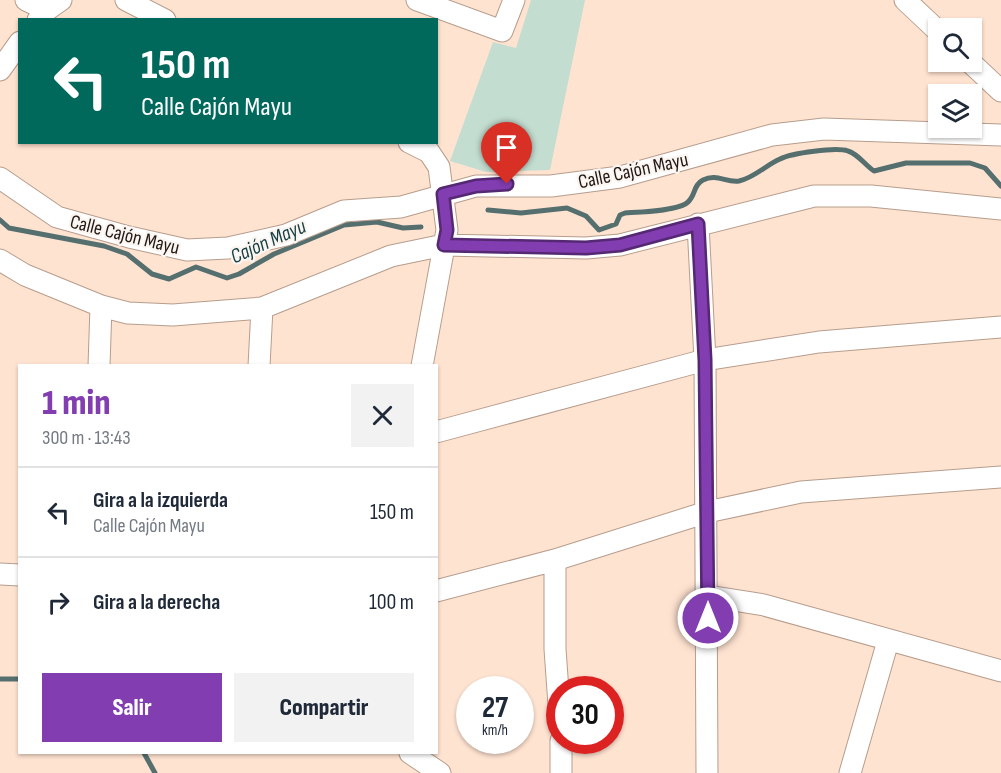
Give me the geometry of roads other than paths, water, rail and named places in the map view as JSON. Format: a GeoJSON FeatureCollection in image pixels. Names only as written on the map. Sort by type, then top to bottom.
{"type":"FeatureCollection","features":[{"type":"Feature","properties":{"kind":"street"},"geometry":{"type":"LineString","coordinates":[[26,0],[49,10]]}},
{"type":"Feature","properties":{"kind":"street"},"geometry":{"type":"LineString","coordinates":[[126,0],[161,18]]}},
{"type":"Feature","properties":{"kind":"street"},"geometry":{"type":"LineString","coordinates":[[417,0],[502,31],[514,0]]}},
{"type":"Feature","properties":{"kind":"street"},"geometry":{"type":"LineString","coordinates":[[906,1],[928,22]]}},
{"type":"Feature","properties":{"kind":"street"},"geometry":{"type":"LineString","coordinates":[[0,70],[18,45]]}},
{"type":"Feature","properties":{"kind":"street"},"geometry":{"type":"LineString","coordinates":[[981,72],[1001,91]]}},
{"type":"Feature","properties":{"kind":"street","name":"Calle Cajón Mayu"},"geometry":{"type":"LineString","coordinates":[[0,178],[57,217],[187,250],[228,248],[286,235],[344,211],[401,207],[476,186],[551,186],[620,177],[772,135],[824,129],[1001,135]]}},
{"type":"Feature","properties":{"kind":"street"},"geometry":{"type":"LineString","coordinates":[[413,144],[429,152],[439,167],[447,230],[422,364]]}},
{"type":"Feature","properties":{"kind":"street"},"geometry":{"type":"LineString","coordinates":[[0,260],[25,275],[101,306],[128,313],[173,315],[262,308],[391,256],[444,245],[586,248],[620,245],[814,196],[870,196],[1001,209]]}},
{"type":"Feature","properties":{"kind":"street"},"geometry":{"type":"LineString","coordinates":[[698,224],[705,360],[708,596],[707,773]]}},
{"type":"Feature","properties":{"kind":"street"},"geometry":{"type":"LineString","coordinates":[[99,364],[101,306]]}},
{"type":"Feature","properties":{"kind":"street"},"geometry":{"type":"LineString","coordinates":[[259,364],[262,308]]}},
{"type":"Feature","properties":{"kind":"street"},"geometry":{"type":"LineString","coordinates":[[438,431],[705,360],[819,342],[1001,327]]}},
{"type":"Feature","properties":{"kind":"street"},"geometry":{"type":"LineString","coordinates":[[438,590],[555,560],[707,512],[801,492],[1001,477]]}},
{"type":"Feature","properties":{"kind":"street"},"geometry":{"type":"LineString","coordinates":[[555,560],[557,676]]}},
{"type":"Feature","properties":{"kind":"street"},"geometry":{"type":"LineString","coordinates":[[0,574],[18,575]]}},
{"type":"Feature","properties":{"kind":"street"},"geometry":{"type":"LineString","coordinates":[[708,596],[764,605],[1001,671]]}},
{"type":"Feature","properties":{"kind":"street"},"geometry":{"type":"LineString","coordinates":[[850,773],[888,641]]}},
{"type":"Feature","properties":{"kind":"street"},"geometry":{"type":"LineString","coordinates":[[412,754],[440,773]]}},
{"type":"Feature","properties":{"kind":"street"},"geometry":{"type":"LineString","coordinates":[[561,754],[561,773]]}},
{"type":"Feature","properties":{"kind":"waterway","name":"Cajón Mayu"},"geometry":{"type":"LineString","coordinates":[[488,210],[521,213],[567,208],[586,216],[599,230],[616,224],[620,215],[625,213],[683,205],[691,199],[700,182],[708,178],[739,181],[786,157],[814,151],[834,150],[852,152],[874,171],[906,163],[970,163],[985,168],[1001,186]]}},
{"type":"Feature","properties":{"kind":"waterway","name":"Cajón Mayu"},"geometry":{"type":"LineString","coordinates":[[0,220],[9,228],[104,246],[127,254],[152,274],[169,279],[196,267],[227,278],[239,274],[274,254],[344,225],[377,222],[403,228],[421,227]]}},
{"type":"Feature","properties":{"kind":"waterway"},"geometry":{"type":"LineString","coordinates":[[0,679],[18,679]]}},
{"type":"Feature","properties":{"kind":"waterway"},"geometry":{"type":"LineString","coordinates":[[145,754],[155,773]]}}]}
